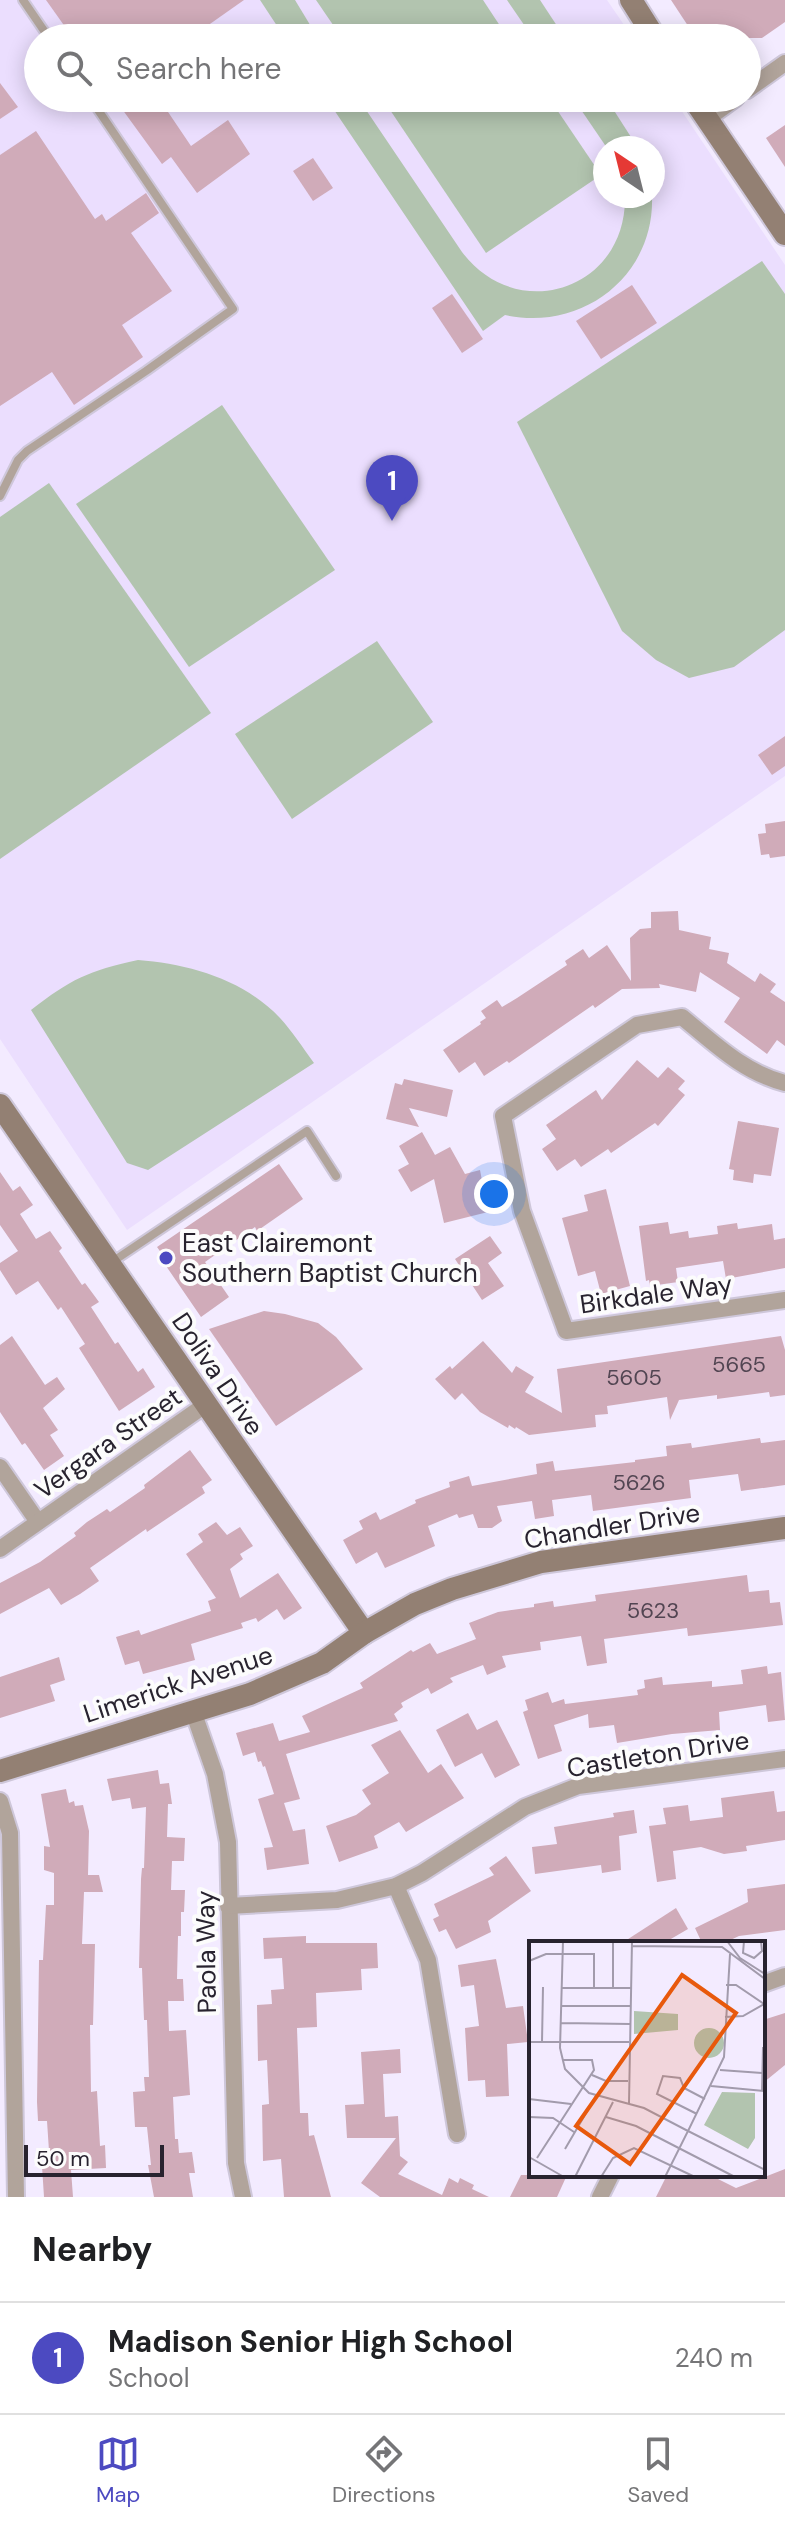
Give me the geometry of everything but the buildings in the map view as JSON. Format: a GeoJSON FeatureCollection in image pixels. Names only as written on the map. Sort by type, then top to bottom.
{"type":"FeatureCollection","features":[{"type":"Feature","properties":{"kind":"street"},"geometry":{"type":"LineString","coordinates":[[631,0],[646,24]]}},
{"type":"Feature","properties":{"kind":"street"},"geometry":{"type":"LineString","coordinates":[[761,80],[785,63]]}},
{"type":"Feature","properties":{"kind":"street"},"geometry":{"type":"LineString","coordinates":[[702,112],[785,234]]}},
{"type":"Feature","properties":{"kind":"street"},"geometry":{"type":"LineString","coordinates":[[707,119],[717,112]]}},
{"type":"Feature","properties":{"kind":"street","name":"Birkdale Way"},"geometry":{"type":"LineString","coordinates":[[785,1083],[761,1077],[729,1056],[682,1017],[637,1025],[503,1116],[522,1211],[566,1331],[785,1300]]}},
{"type":"Feature","properties":{"kind":"street","name":"Doliva Drive"},"geometry":{"type":"LineString","coordinates":[[0,1105],[364,1633]]}},
{"type":"Feature","properties":{"kind":"street","name":"Vergara Street"},"geometry":{"type":"LineString","coordinates":[[0,1549],[205,1405]]}},
{"type":"Feature","properties":{"kind":"street"},"geometry":{"type":"LineString","coordinates":[[0,1467],[38,1522]]}},
{"type":"Feature","properties":{"kind":"street","name":"Chandler Drive"},"geometry":{"type":"LineString","coordinates":[[364,1633],[415,1604],[452,1589],[541,1562],[785,1528]]}},
{"type":"Feature","properties":{"kind":"street","name":"Limerick Avenue"},"geometry":{"type":"LineString","coordinates":[[0,1771],[250,1694],[322,1663],[364,1633]]}},
{"type":"Feature","properties":{"kind":"street","name":"Paola Way"},"geometry":{"type":"LineString","coordinates":[[193,1711],[215,1774],[228,1842],[236,2163],[243,2197]]}},
{"type":"Feature","properties":{"kind":"street","name":"Castleton Drive"},"geometry":{"type":"LineString","coordinates":[[228,1906],[337,1900],[396,1886],[422,1873],[525,1807],[578,1786],[785,1759]]}},
{"type":"Feature","properties":{"kind":"street"},"geometry":{"type":"LineString","coordinates":[[0,1801],[10,1833],[16,2197]]}},
{"type":"Feature","properties":{"kind":"street"},"geometry":{"type":"LineString","coordinates":[[396,1886],[428,1960],[457,2134]]}},
{"type":"Feature","properties":{"kind":"street"},"geometry":{"type":"LineString","coordinates":[[765,1983],[785,1976]]}},
{"type":"Feature","properties":{"kind":"street"},"geometry":{"type":"LineString","coordinates":[[600,2197],[610,2177]]}},
{"type":"Feature","properties":{"kind":"lane"},"geometry":{"type":"LineString","coordinates":[[23,0],[39,24]]}},
{"type":"Feature","properties":{"kind":"lane"},"geometry":{"type":"LineString","coordinates":[[0,496],[18,460],[27,451],[233,309],[99,112]]}},
{"type":"Feature","properties":{"kind":"lane"},"geometry":{"type":"LineString","coordinates":[[109,1264],[307,1131],[336,1176]]}},
{"type":"Feature","properties":{"kind":"shaded area"},"geometry":{"type":"Polygon","coordinates":[[[0,0],[607,0],[623,24],[24,24],[24,112],[682,112],[785,265],[785,776],[127,1230],[0,1039],[0,0]]]}},
{"type":"Feature","properties":{"kind":"green space"},"geometry":{"type":"Polygon","coordinates":[[[260,0],[295,0],[310,24],[276,24],[260,0]]]}},
{"type":"Feature","properties":{"kind":"green space"},"geometry":{"type":"Polygon","coordinates":[[[316,0],[483,0],[499,24],[332,24],[316,0]]]}},
{"type":"Feature","properties":{"kind":"green space"},"geometry":{"type":"Polygon","coordinates":[[[507,0],[540,0],[556,24],[523,24],[507,0]]]}},
{"type":"Feature","properties":{"kind":"green space"},"geometry":{"type":"Polygon","coordinates":[[[335,112],[367,112],[462,252],[485,275],[511,288],[539,291],[565,287],[589,274],[608,254],[621,228],[624,208],[651,208],[650,225],[641,251],[627,273],[608,292],[586,306],[561,315],[534,318],[505,315],[483,331],[335,112]]]}},
{"type":"Feature","properties":{"kind":"green space"},"geometry":{"type":"Polygon","coordinates":[[[391,112],[558,112],[593,163],[593,180],[486,253],[391,112]]]}},
{"type":"Feature","properties":{"kind":"green space"},"geometry":{"type":"Polygon","coordinates":[[[583,112],[615,112],[630,136],[599,136],[583,112]]]}},
{"type":"Feature","properties":{"kind":"green space"},"geometry":{"type":"Polygon","coordinates":[[[762,261],[785,294],[785,630],[734,667],[689,678],[656,660],[622,631],[517,422],[762,261]]]}},
{"type":"Feature","properties":{"kind":"green space"},"geometry":{"type":"Polygon","coordinates":[[[222,405],[335,570],[189,667],[76,504],[222,405]]]}},
{"type":"Feature","properties":{"kind":"green space"},"geometry":{"type":"Polygon","coordinates":[[[49,483],[211,713],[0,859],[0,517],[49,483]]]}},
{"type":"Feature","properties":{"kind":"green space"},"geometry":{"type":"Polygon","coordinates":[[[377,641],[433,722],[292,819],[235,734],[377,641]]]}},
{"type":"Feature","properties":{"kind":"green space"},"geometry":{"type":"Polygon","coordinates":[[[138,960],[196,970],[249,993],[280,1018],[314,1063],[148,1170],[127,1163],[31,1010],[81,978],[138,960]]]}},
{"type":"Feature","properties":{"kind":"place","name":"Madison Senior High School"},"geometry":{"type":"Point","coordinates":[392,521]}},
{"type":"Feature","properties":{"kind":"place","name":"East Clairemont Southern Baptist Church"},"geometry":{"type":"Point","coordinates":[166,1258]}}]}
